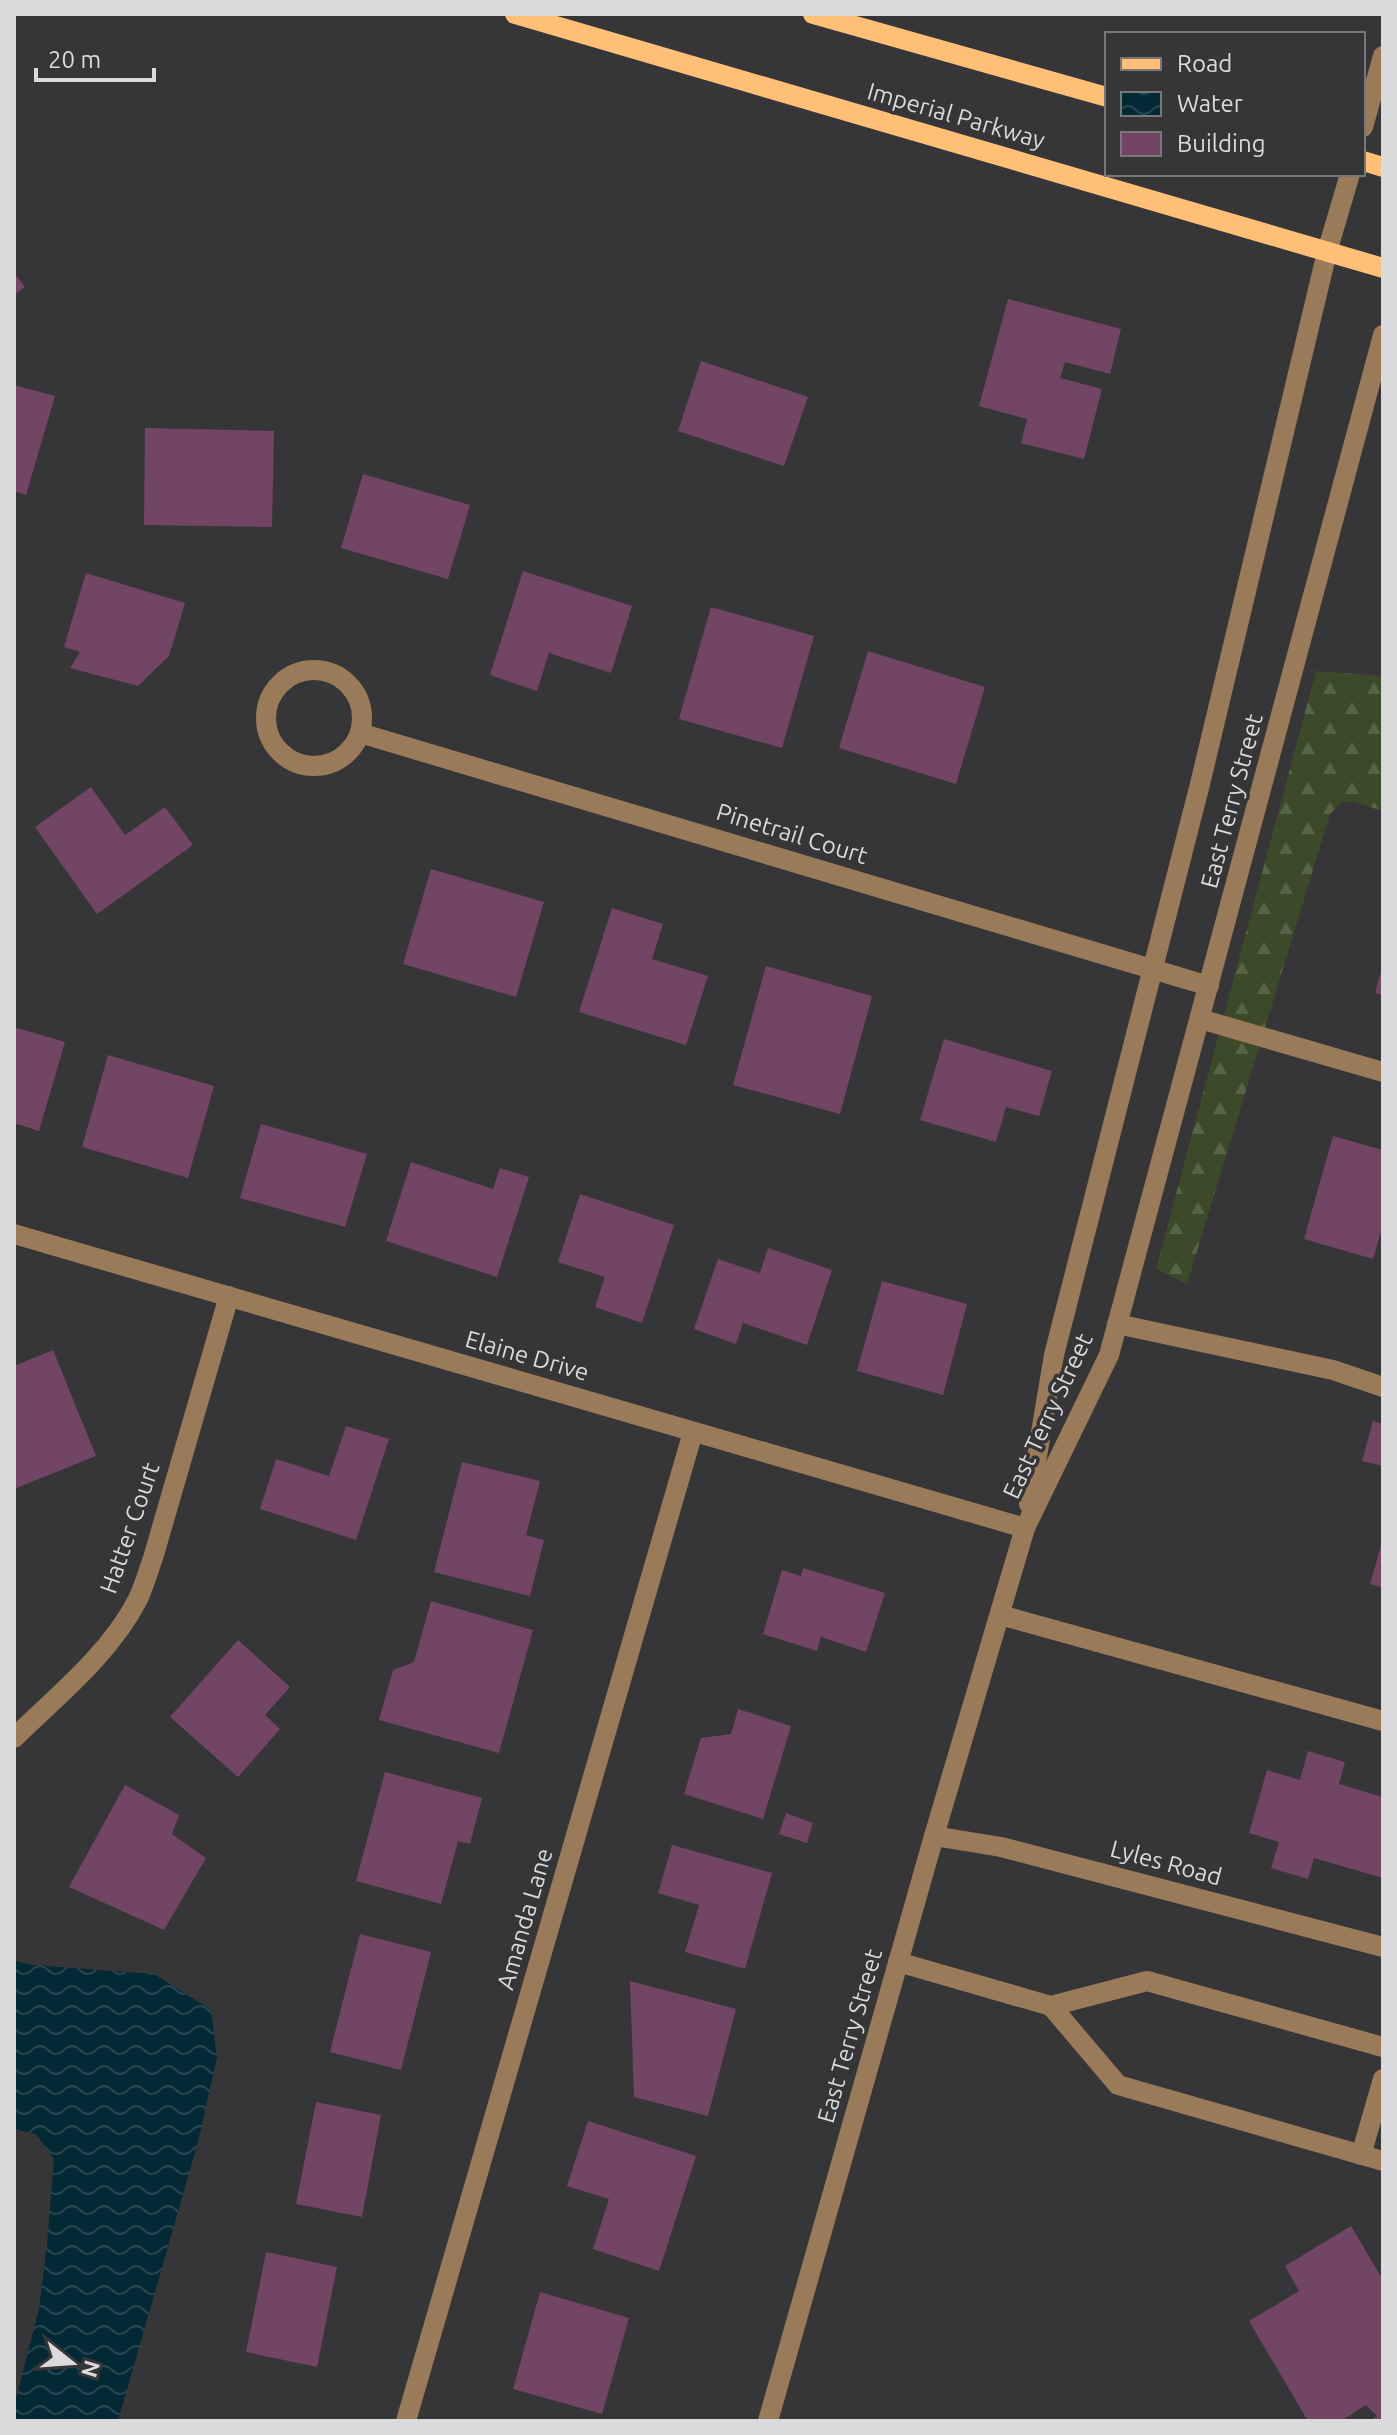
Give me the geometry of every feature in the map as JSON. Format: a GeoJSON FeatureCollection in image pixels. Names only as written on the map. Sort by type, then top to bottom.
{"type":"FeatureCollection","features":[{"type":"Feature","properties":{"kind":"main road","name":"Imperial Parkway"},"geometry":{"type":"LineString","coordinates":[[515,14],[1383,268]]}},
{"type":"Feature","properties":{"kind":"main road"},"geometry":{"type":"LineString","coordinates":[[813,14],[1105,96]]}},
{"type":"Feature","properties":{"kind":"street"},"geometry":{"type":"LineString","coordinates":[[1365,120],[1383,56]]}},
{"type":"Feature","properties":{"kind":"street"},"geometry":{"type":"LineString","coordinates":[[1025,1528],[1054,1355],[1200,784],[1327,252],[1349,176]]}},
{"type":"Feature","properties":{"kind":"street","name":"East Terry Street"},"geometry":{"type":"LineString","coordinates":[[768,2421],[1025,1528],[1109,1355],[1383,335]]}},
{"type":"Feature","properties":{"kind":"street"},"geometry":{"type":"LineString","coordinates":[[313,669],[328,672],[342,678],[360,702],[360,733],[352,748],[339,759],[324,765],[308,766],[291,761],[269,737],[265,720],[267,704],[274,690],[298,672],[313,669]]}},
{"type":"Feature","properties":{"kind":"street","name":"Pinetrail Court"},"geometry":{"type":"LineString","coordinates":[[360,733],[1209,986]]}},
{"type":"Feature","properties":{"kind":"street"},"geometry":{"type":"LineString","coordinates":[[1200,1019],[1383,1072]]}},
{"type":"Feature","properties":{"kind":"street","name":"Elaine Drive"},"geometry":{"type":"LineString","coordinates":[[14,1234],[1025,1528]]}},
{"type":"Feature","properties":{"kind":"street","name":"Hatter Court"},"geometry":{"type":"LineString","coordinates":[[14,1738],[112,1639],[137,1599],[157,1544],[229,1296]]}},
{"type":"Feature","properties":{"kind":"street"},"geometry":{"type":"LineString","coordinates":[[1117,1324],[1333,1370],[1383,1387]]}},
{"type":"Feature","properties":{"kind":"street","name":"Amanda Lane"},"geometry":{"type":"LineString","coordinates":[[406,2421],[693,1432]]}},
{"type":"Feature","properties":{"kind":"street"},"geometry":{"type":"LineString","coordinates":[[1000,1615],[1383,1721]]}},
{"type":"Feature","properties":{"kind":"street","name":"Lyles Road"},"geometry":{"type":"LineString","coordinates":[[934,1836],[1001,1847],[1383,1947]]}},
{"type":"Feature","properties":{"kind":"street"},"geometry":{"type":"LineString","coordinates":[[898,1962],[1051,2006],[1147,1981],[1383,2047]]}},
{"type":"Feature","properties":{"kind":"street"},"geometry":{"type":"LineString","coordinates":[[1051,2006],[1118,2085],[1383,2161]]}},
{"type":"Feature","properties":{"kind":"street"},"geometry":{"type":"LineString","coordinates":[[1361,2155],[1383,2079]]}},
{"type":"Feature","properties":{"kind":"green space"},"geometry":{"type":"Polygon","coordinates":[[[1316,671],[1383,676],[1383,811],[1354,802],[1342,802],[1330,814],[1187,1284],[1156,1269],[1316,671]]]}},
{"type":"Feature","properties":{"kind":"water"},"geometry":{"type":"Polygon","coordinates":[[[14,1961],[154,1974],[211,2010],[217,2057],[198,2142],[118,2421],[14,2421],[14,2406],[39,2309],[54,2159],[36,2134],[14,2129],[14,1961]]]}},
{"type":"Feature","properties":{"kind":"building"},"geometry":{"type":"Polygon","coordinates":[[[14,273],[25,287],[14,295],[14,273]]]}},
{"type":"Feature","properties":{"kind":"building"},"geometry":{"type":"Polygon","coordinates":[[[1008,299],[1121,329],[1110,374],[1065,362],[1060,378],[1102,389],[1084,459],[1021,443],[1027,419],[979,406],[1008,299]]]}},
{"type":"Feature","properties":{"kind":"building"},"geometry":{"type":"Polygon","coordinates":[[[701,361],[808,397],[784,466],[678,431],[701,361]]]}},
{"type":"Feature","properties":{"kind":"building"},"geometry":{"type":"Polygon","coordinates":[[[14,385],[55,396],[26,495],[14,491],[14,385]]]}},
{"type":"Feature","properties":{"kind":"building"},"geometry":{"type":"Polygon","coordinates":[[[145,428],[274,431],[272,527],[144,525],[145,428]]]}},
{"type":"Feature","properties":{"kind":"building"},"geometry":{"type":"Polygon","coordinates":[[[363,474],[470,505],[448,579],[341,548],[363,474]]]}},
{"type":"Feature","properties":{"kind":"building"},"geometry":{"type":"Polygon","coordinates":[[[523,571],[632,606],[611,673],[549,653],[537,691],[490,675],[523,571]]]}},
{"type":"Feature","properties":{"kind":"building"},"geometry":{"type":"Polygon","coordinates":[[[86,573],[185,603],[169,656],[138,686],[70,668],[80,652],[64,647],[86,573]]]}},
{"type":"Feature","properties":{"kind":"building"},"geometry":{"type":"Polygon","coordinates":[[[711,607],[814,636],[782,748],[679,719],[711,607]]]}},
{"type":"Feature","properties":{"kind":"building"},"geometry":{"type":"Polygon","coordinates":[[[868,651],[985,687],[956,784],[839,748],[868,651]]]}},
{"type":"Feature","properties":{"kind":"building"},"geometry":{"type":"Polygon","coordinates":[[[91,787],[125,835],[165,807],[193,845],[97,914],[35,827],[91,787]]]}},
{"type":"Feature","properties":{"kind":"building"},"geometry":{"type":"Polygon","coordinates":[[[431,869],[544,902],[516,997],[403,964],[431,869]]]}},
{"type":"Feature","properties":{"kind":"building"},"geometry":{"type":"Polygon","coordinates":[[[612,908],[663,924],[652,959],[708,976],[686,1045],[579,1012],[612,908]]]}},
{"type":"Feature","properties":{"kind":"building"},"geometry":{"type":"Polygon","coordinates":[[[766,966],[872,996],[840,1114],[733,1085],[766,966]]]}},
{"type":"Feature","properties":{"kind":"building"},"geometry":{"type":"Polygon","coordinates":[[[1383,968],[1383,995],[1375,993],[1383,968]]]}},
{"type":"Feature","properties":{"kind":"building"},"geometry":{"type":"Polygon","coordinates":[[[14,1027],[65,1042],[39,1131],[14,1123],[14,1027]]]}},
{"type":"Feature","properties":{"kind":"building"},"geometry":{"type":"Polygon","coordinates":[[[944,1039],[1052,1071],[1039,1116],[1006,1107],[996,1142],[920,1120],[944,1039]]]}},
{"type":"Feature","properties":{"kind":"building"},"geometry":{"type":"Polygon","coordinates":[[[108,1055],[214,1086],[188,1178],[82,1147],[108,1055]]]}},
{"type":"Feature","properties":{"kind":"building"},"geometry":{"type":"Polygon","coordinates":[[[261,1124],[367,1154],[345,1227],[240,1198],[261,1124]]]}},
{"type":"Feature","properties":{"kind":"building"},"geometry":{"type":"Polygon","coordinates":[[[1333,1136],[1383,1150],[1383,1225],[1373,1259],[1304,1239],[1333,1136]]]}},
{"type":"Feature","properties":{"kind":"building"},"geometry":{"type":"Polygon","coordinates":[[[411,1162],[493,1189],[500,1168],[529,1177],[497,1277],[386,1241],[411,1162]]]}},
{"type":"Feature","properties":{"kind":"building"},"geometry":{"type":"Polygon","coordinates":[[[580,1194],[674,1225],[642,1323],[595,1307],[605,1277],[558,1262],[580,1194]]]}},
{"type":"Feature","properties":{"kind":"building"},"geometry":{"type":"Polygon","coordinates":[[[768,1248],[832,1270],[807,1345],[743,1323],[736,1344],[694,1329],[718,1259],[760,1273],[768,1248]]]}},
{"type":"Feature","properties":{"kind":"building"},"geometry":{"type":"Polygon","coordinates":[[[882,1281],[967,1304],[943,1395],[857,1371],[882,1281]]]}},
{"type":"Feature","properties":{"kind":"building"},"geometry":{"type":"Polygon","coordinates":[[[53,1350],[96,1456],[14,1489],[14,1366],[53,1350]]]}},
{"type":"Feature","properties":{"kind":"building"},"geometry":{"type":"Polygon","coordinates":[[[1373,1421],[1383,1424],[1383,1466],[1362,1461],[1373,1421]]]}},
{"type":"Feature","properties":{"kind":"building"},"geometry":{"type":"Polygon","coordinates":[[[346,1426],[389,1439],[356,1540],[260,1509],[276,1459],[329,1476],[346,1426]]]}},
{"type":"Feature","properties":{"kind":"building"},"geometry":{"type":"Polygon","coordinates":[[[462,1462],[540,1481],[526,1535],[544,1540],[530,1596],[434,1572],[462,1462]]]}},
{"type":"Feature","properties":{"kind":"building"},"geometry":{"type":"Polygon","coordinates":[[[1383,1542],[1383,1588],[1370,1584],[1383,1542]]]}},
{"type":"Feature","properties":{"kind":"building"},"geometry":{"type":"Polygon","coordinates":[[[803,1568],[885,1593],[866,1652],[821,1637],[817,1651],[763,1634],[782,1570],[801,1576],[803,1568]]]}},
{"type":"Feature","properties":{"kind":"building"},"geometry":{"type":"Polygon","coordinates":[[[431,1601],[533,1630],[499,1753],[379,1720],[393,1670],[414,1662],[431,1601]]]}},
{"type":"Feature","properties":{"kind":"building"},"geometry":{"type":"Polygon","coordinates":[[[238,1640],[290,1687],[265,1715],[280,1729],[238,1777],[170,1717],[238,1640]]]}},
{"type":"Feature","properties":{"kind":"building"},"geometry":{"type":"Polygon","coordinates":[[[738,1709],[791,1726],[763,1819],[684,1794],[701,1738],[731,1734],[738,1709]]]}},
{"type":"Feature","properties":{"kind":"building"},"geometry":{"type":"Polygon","coordinates":[[[1308,1751],[1345,1762],[1339,1784],[1383,1797],[1383,1878],[1314,1858],[1308,1879],[1271,1868],[1279,1842],[1249,1833],[1267,1770],[1300,1780],[1308,1751]]]}},
{"type":"Feature","properties":{"kind":"building"},"geometry":{"type":"Polygon","coordinates":[[[385,1772],[482,1798],[470,1844],[458,1841],[441,1904],[356,1881],[385,1772]]]}},
{"type":"Feature","properties":{"kind":"building"},"geometry":{"type":"Polygon","coordinates":[[[125,1785],[179,1815],[172,1834],[206,1858],[164,1930],[69,1887],[125,1785]]]}},
{"type":"Feature","properties":{"kind":"building"},"geometry":{"type":"Polygon","coordinates":[[[786,1813],[813,1823],[807,1843],[779,1834],[786,1813]]]}},
{"type":"Feature","properties":{"kind":"building"},"geometry":{"type":"Polygon","coordinates":[[[672,1845],[772,1873],[745,1969],[685,1952],[699,1905],[658,1893],[672,1845]]]}},
{"type":"Feature","properties":{"kind":"building"},"geometry":{"type":"Polygon","coordinates":[[[360,1934],[431,1952],[401,2070],[330,2052],[360,1934]]]}},
{"type":"Feature","properties":{"kind":"building"},"geometry":{"type":"Polygon","coordinates":[[[630,1981],[736,2009],[708,2116],[634,2097],[630,1981]]]}},
{"type":"Feature","properties":{"kind":"building"},"geometry":{"type":"Polygon","coordinates":[[[316,2102],[381,2115],[362,2217],[296,2204],[316,2102]]]}},
{"type":"Feature","properties":{"kind":"building"},"geometry":{"type":"Polygon","coordinates":[[[588,2121],[696,2156],[659,2271],[593,2249],[609,2199],[567,2186],[588,2121]]]}},
{"type":"Feature","properties":{"kind":"building"},"geometry":{"type":"Polygon","coordinates":[[[1351,2226],[1383,2280],[1383,2421],[1369,2421],[1377,2416],[1366,2405],[1341,2421],[1308,2421],[1249,2321],[1299,2291],[1285,2266],[1351,2226]]]}},
{"type":"Feature","properties":{"kind":"building"},"geometry":{"type":"Polygon","coordinates":[[[266,2252],[337,2267],[317,2367],[246,2352],[266,2252]]]}},
{"type":"Feature","properties":{"kind":"building"},"geometry":{"type":"Polygon","coordinates":[[[540,2292],[629,2318],[602,2414],[513,2389],[540,2292]]]}}]}
